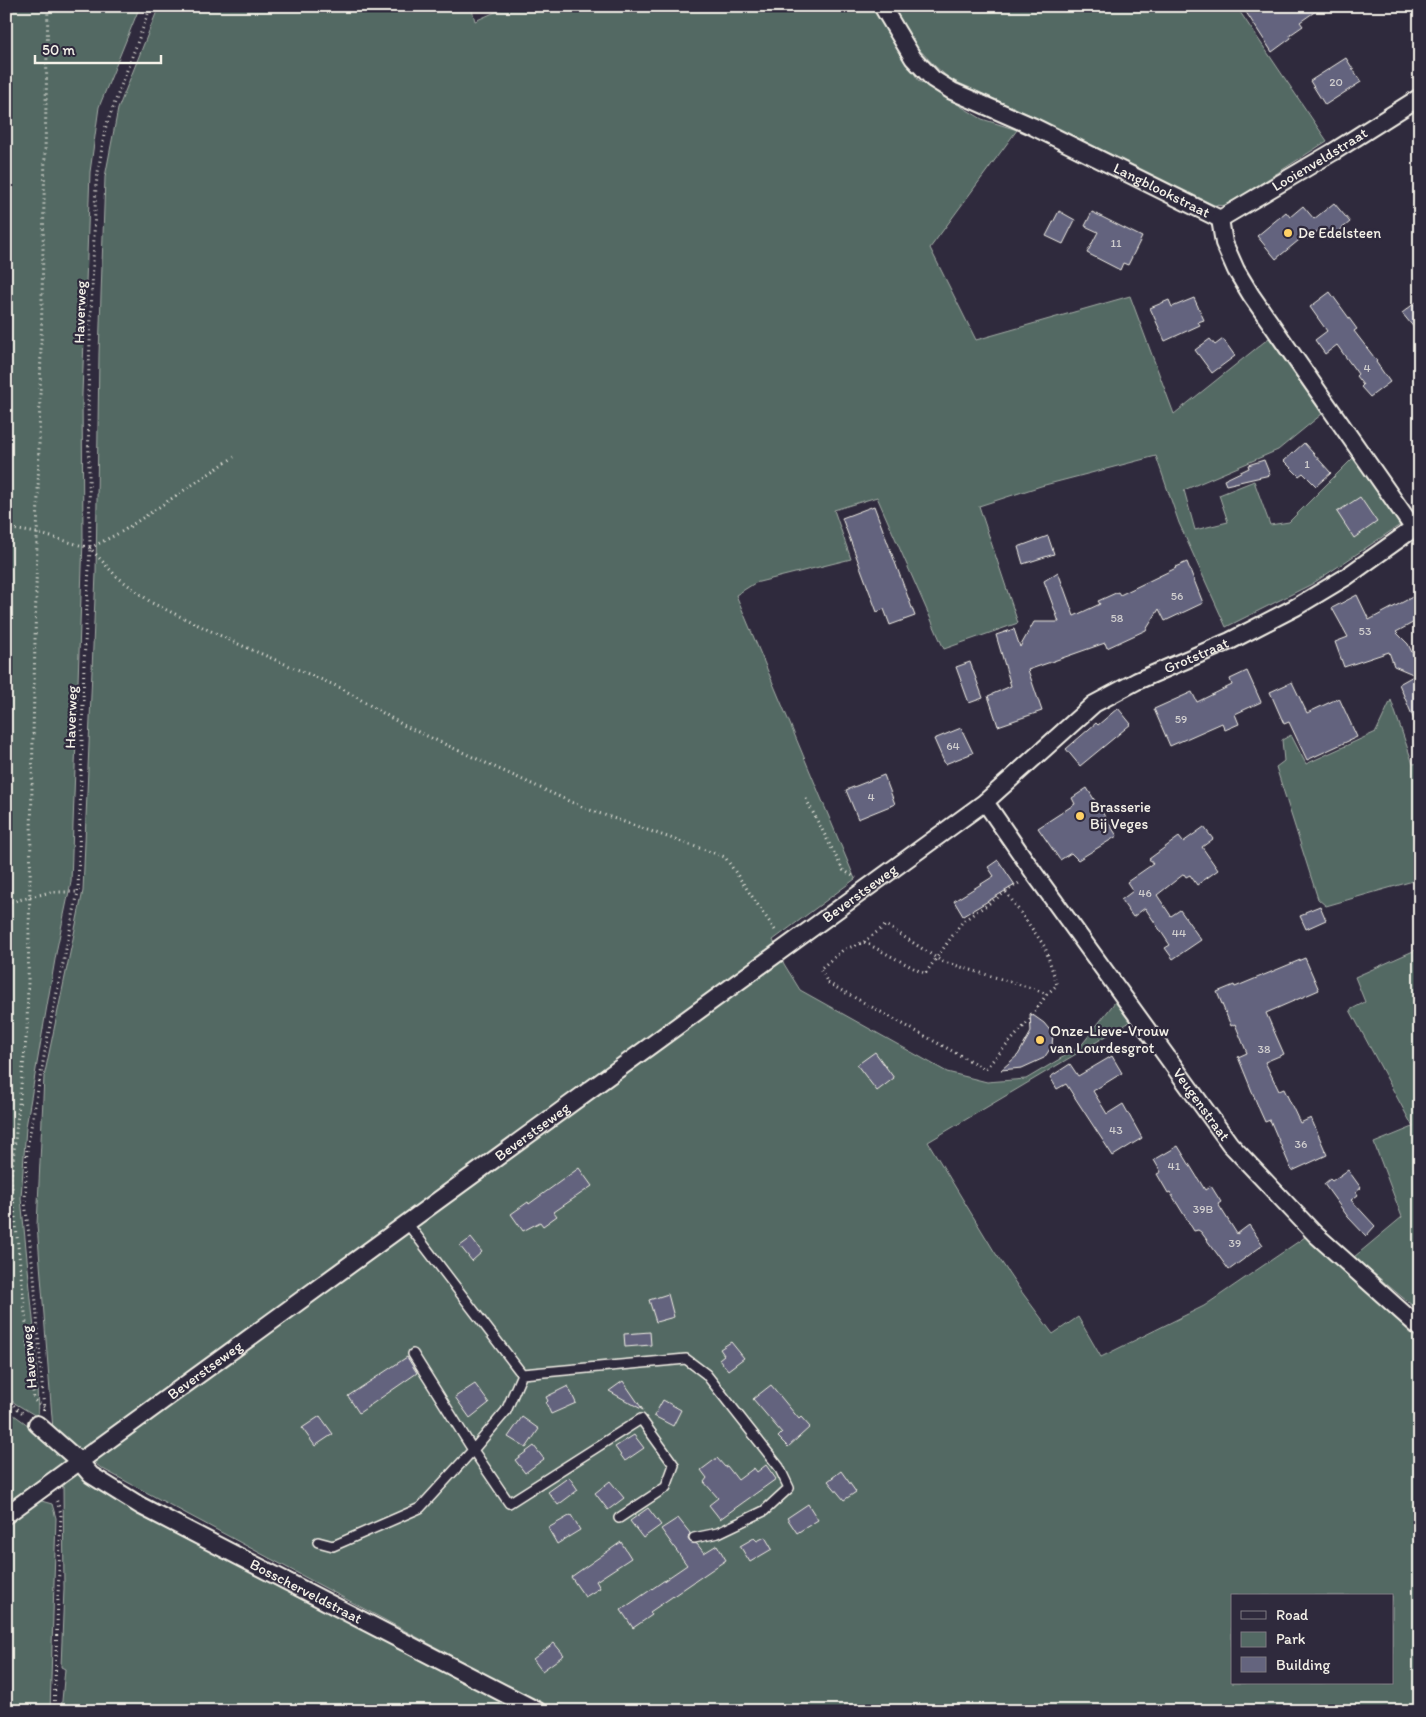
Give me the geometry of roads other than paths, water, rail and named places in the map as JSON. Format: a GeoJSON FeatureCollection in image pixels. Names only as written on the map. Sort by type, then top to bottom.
{"type":"FeatureCollection","features":[{"type":"Feature","properties":{"kind":"street","name":"Langblookstraat"},"geometry":{"type":"LineString","coordinates":[[882,6],[913,58],[933,79],[952,91],[1032,126],[1220,219],[1224,243],[1250,295],[1417,527]]}},
{"type":"Feature","properties":{"kind":"street","name":"Looienveldstraat"},"geometry":{"type":"LineString","coordinates":[[1220,219],[1333,152],[1420,97]]}},
{"type":"Feature","properties":{"kind":"street","name":"Grotstraat"},"geometry":{"type":"LineString","coordinates":[[985,802],[1094,704],[1137,681],[1230,640],[1296,607],[1346,577],[1417,527]]}},
{"type":"Feature","properties":{"kind":"street","name":"Veugenstraat"},"geometry":{"type":"LineString","coordinates":[[985,802],[1034,873],[1230,1144],[1315,1234],[1420,1328]]}},
{"type":"Feature","properties":{"kind":"street","name":"Beverstseweg"},"geometry":{"type":"LineString","coordinates":[[6,1515],[985,802]]}},
{"type":"Feature","properties":{"kind":"street","name":"Bosscherveldstraat"},"geometry":{"type":"LineString","coordinates":[[41,1428],[80,1461],[91,1475],[141,1506],[538,1711]]}},
{"type":"Feature","properties":{"kind":"lane"},"geometry":{"type":"LineString","coordinates":[[407,1223],[522,1374]]}},
{"type":"Feature","properties":{"kind":"lane"},"geometry":{"type":"LineString","coordinates":[[413,1354],[473,1450],[509,1503],[641,1419],[674,1465],[666,1487],[619,1518]]}},
{"type":"Feature","properties":{"kind":"lane"},"geometry":{"type":"LineString","coordinates":[[522,1374],[686,1359],[706,1374],[779,1467],[789,1488],[764,1511],[718,1533],[694,1538]]}},
{"type":"Feature","properties":{"kind":"lane"},"geometry":{"type":"LineString","coordinates":[[318,1542],[333,1546],[420,1508],[506,1411],[522,1374]]}},
{"type":"Feature","properties":{"kind":"place","name":"De Edelsteen"},"geometry":{"type":"Point","coordinates":[1288,233]}},
{"type":"Feature","properties":{"kind":"place","name":"Brasserie Bij Veges"},"geometry":{"type":"Point","coordinates":[1080,816]}},
{"type":"Feature","properties":{"kind":"place","name":"Onze-Lieve-Vrouw van Lourdesgrot"},"geometry":{"type":"Point","coordinates":[1040,1040]}}]}
